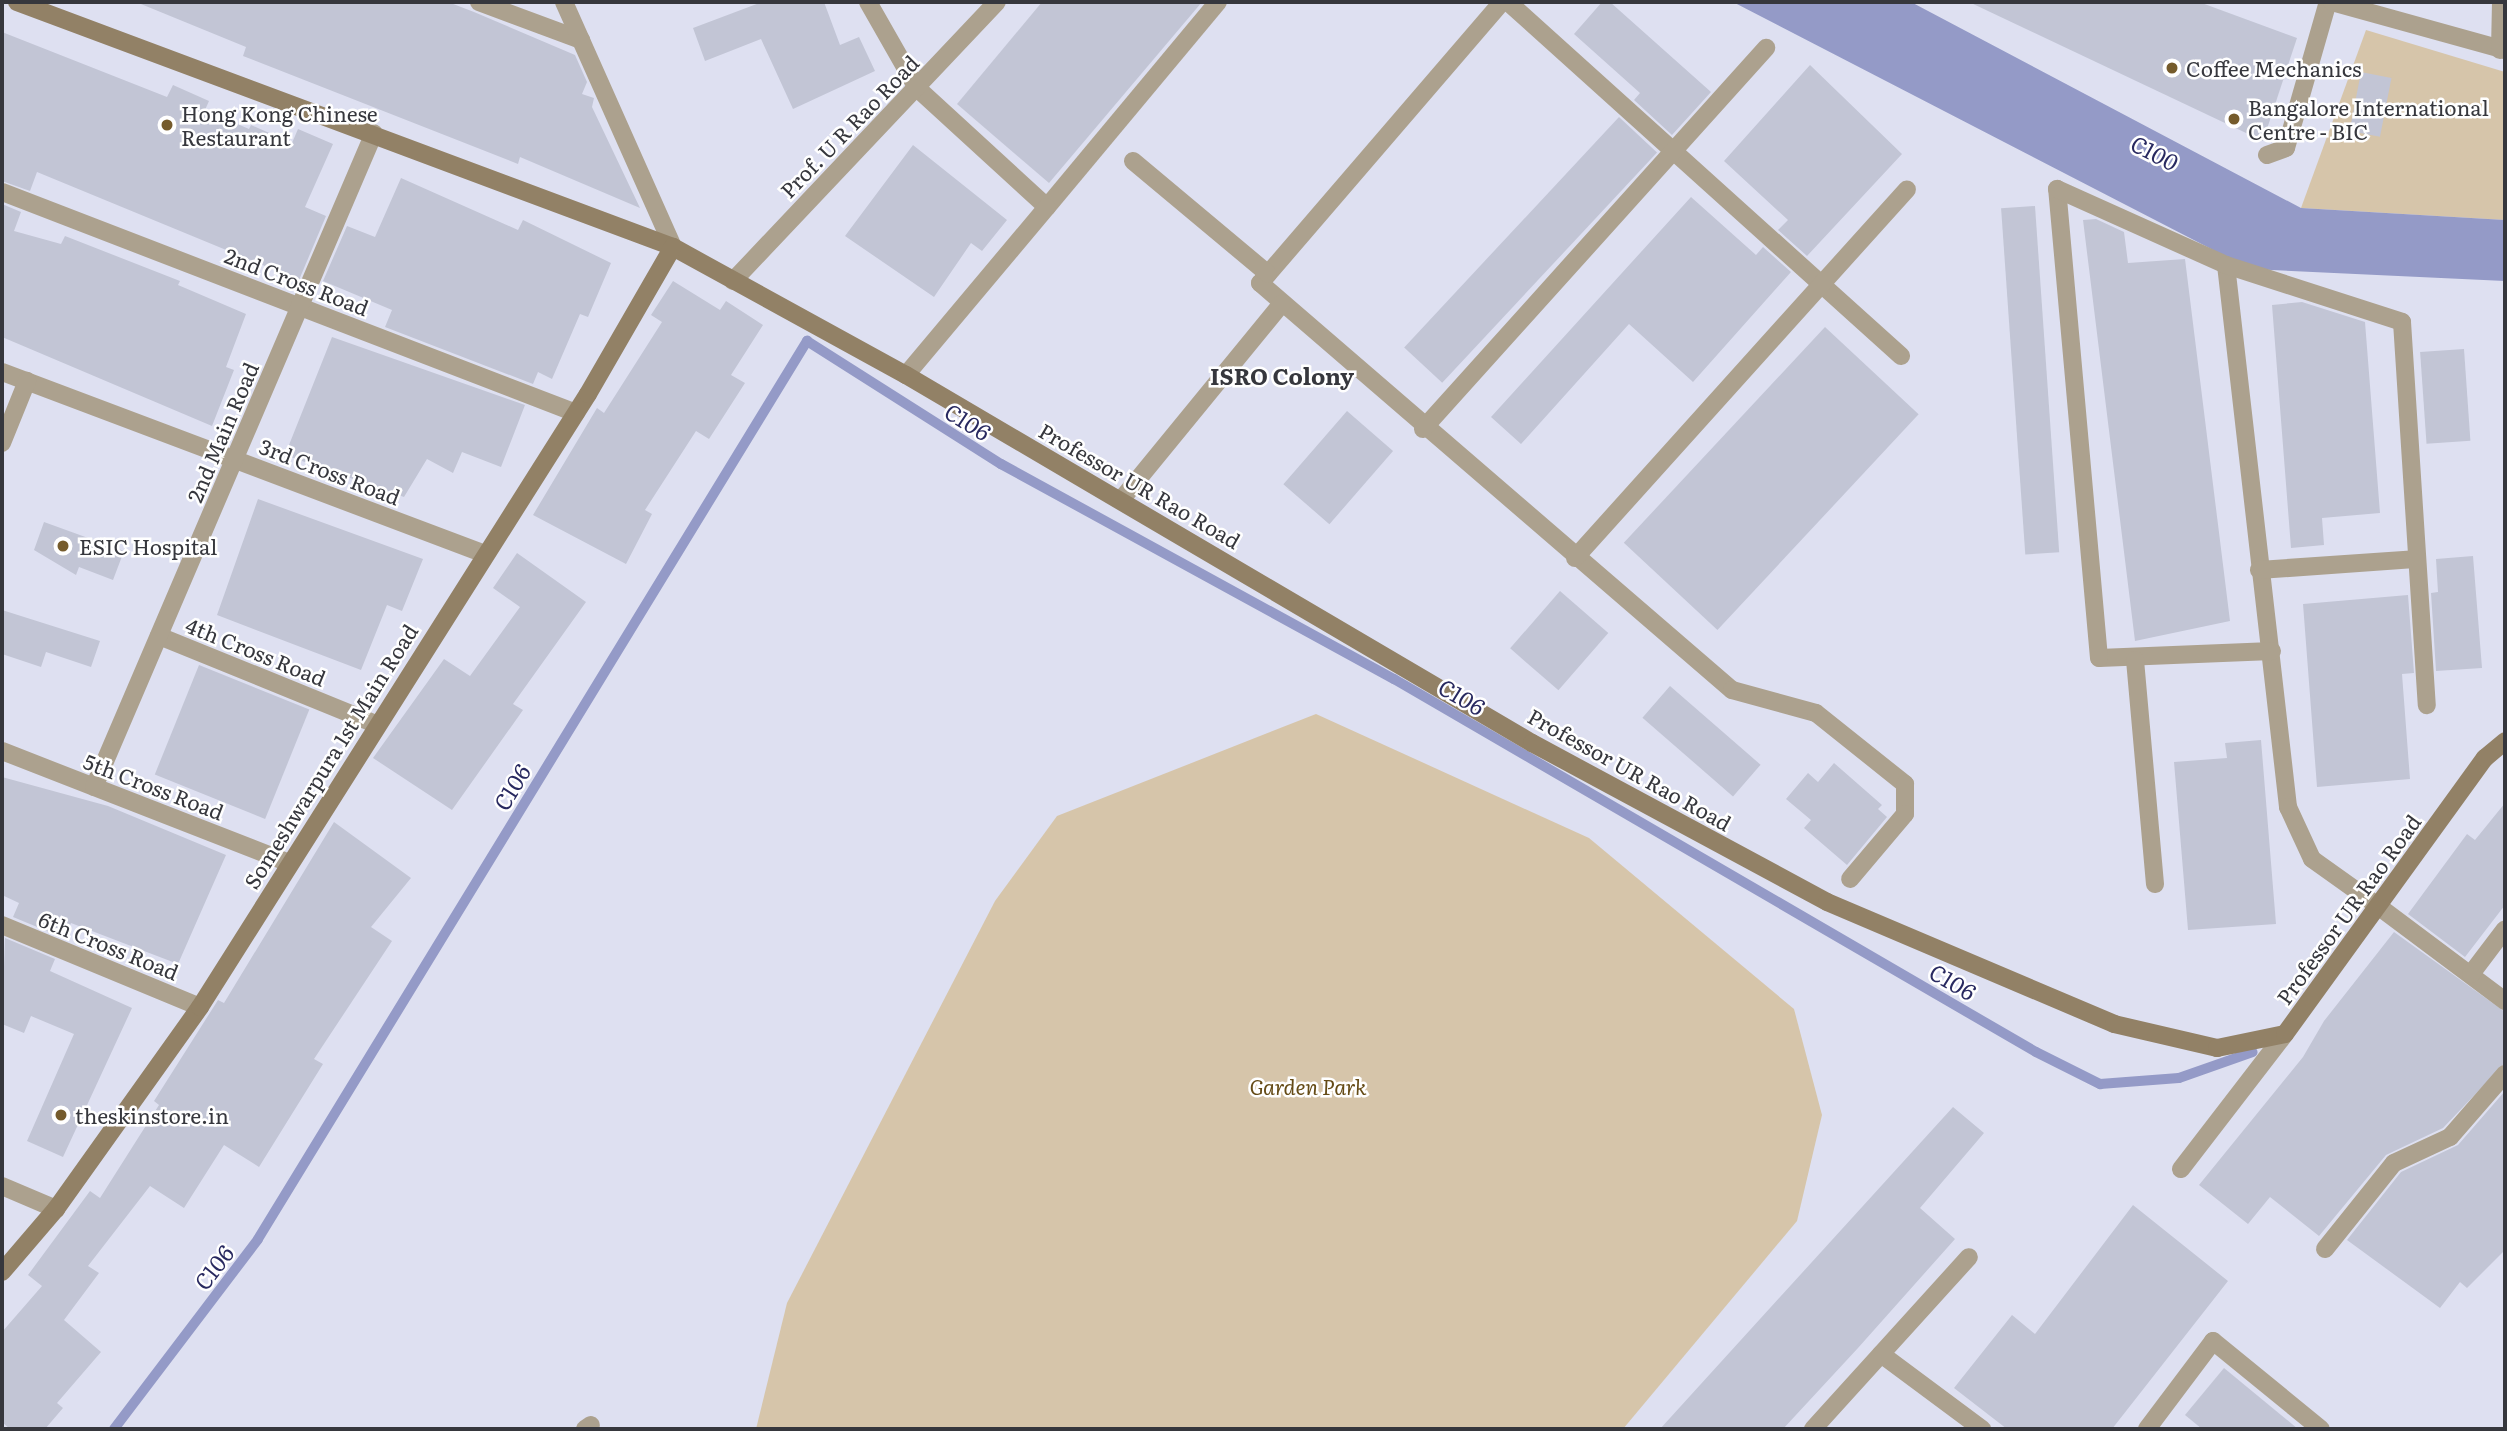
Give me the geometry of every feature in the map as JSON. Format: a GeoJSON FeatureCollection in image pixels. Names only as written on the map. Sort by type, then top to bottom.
{"type":"FeatureCollection","features":[{"type":"Feature","properties":{"kind":"street","name":"Professor UR Rao Road"},"geometry":{"type":"LineString","coordinates":[[17,2],[374,132],[673,247],[906,375],[1532,743],[1827,902],[2114,1024],[2217,1048],[2285,1034],[2485,758],[2505,741]]}},
{"type":"Feature","properties":{"kind":"street"},"geometry":{"type":"LineString","coordinates":[[479,2],[581,40]]}},
{"type":"Feature","properties":{"kind":"street"},"geometry":{"type":"LineString","coordinates":[[564,2],[673,247]]}},
{"type":"Feature","properties":{"kind":"street"},"geometry":{"type":"LineString","coordinates":[[867,2],[918,88],[1047,207]]}},
{"type":"Feature","properties":{"kind":"street","name":"Prof. U R Rao Road"},"geometry":{"type":"LineString","coordinates":[[733,281],[997,2]]}},
{"type":"Feature","properties":{"kind":"street"},"geometry":{"type":"LineString","coordinates":[[906,375],[1218,2]]}},
{"type":"Feature","properties":{"kind":"street"},"geometry":{"type":"LineString","coordinates":[[1502,2],[1260,283],[1423,429],[1732,690],[1816,713],[1905,784],[1905,814],[1850,879]]}},
{"type":"Feature","properties":{"kind":"street"},"geometry":{"type":"LineString","coordinates":[[1508,2],[1901,356]]}},
{"type":"Feature","properties":{"kind":"street"},"geometry":{"type":"LineString","coordinates":[[2267,155],[2286,148],[2330,2],[2503,50],[2501,2]]}},
{"type":"Feature","properties":{"kind":"street"},"geometry":{"type":"LineString","coordinates":[[1423,429],[1766,48]]}},
{"type":"Feature","properties":{"kind":"street","name":"2nd Main Road"},"geometry":{"type":"LineString","coordinates":[[94,787],[374,132]]}},
{"type":"Feature","properties":{"kind":"street"},"geometry":{"type":"LineString","coordinates":[[1133,161],[1268,274]]}},
{"type":"Feature","properties":{"kind":"street"},"geometry":{"type":"LineString","coordinates":[[1575,558],[1907,189]]}},
{"type":"Feature","properties":{"kind":"street"},"geometry":{"type":"LineString","coordinates":[[2272,651],[2135,660],[2099,658],[2057,189],[2226,265],[2402,322],[2415,559],[2427,705]]}},
{"type":"Feature","properties":{"kind":"street","name":"2nd Cross Road"},"geometry":{"type":"LineString","coordinates":[[2,192],[576,413]]}},
{"type":"Feature","properties":{"kind":"street","name":"Someshwarpura 1st Main Road"},"geometry":{"type":"LineString","coordinates":[[2,1272],[56,1209],[200,1007],[376,724],[576,413],[673,247]]}},
{"type":"Feature","properties":{"kind":"street"},"geometry":{"type":"LineString","coordinates":[[2226,265],[2288,807],[2312,859],[2471,974],[2505,1002]]}},
{"type":"Feature","properties":{"kind":"street"},"geometry":{"type":"LineString","coordinates":[[1121,500],[1282,303]]}},
{"type":"Feature","properties":{"kind":"street","name":"3rd Cross Road"},"geometry":{"type":"LineString","coordinates":[[2,372],[485,554]]}},
{"type":"Feature","properties":{"kind":"street"},"geometry":{"type":"LineString","coordinates":[[2,443],[27,381]]}},
{"type":"Feature","properties":{"kind":"street"},"geometry":{"type":"LineString","coordinates":[[2259,570],[2415,559]]}},
{"type":"Feature","properties":{"kind":"street","name":"4th Cross Road"},"geometry":{"type":"LineString","coordinates":[[159,636],[376,724]]}},
{"type":"Feature","properties":{"kind":"street"},"geometry":{"type":"LineString","coordinates":[[2135,660],[2155,884]]}},
{"type":"Feature","properties":{"kind":"street","name":"5th Cross Road"},"geometry":{"type":"LineString","coordinates":[[2,751],[289,863]]}},
{"type":"Feature","properties":{"kind":"street","name":"6th Cross Road"},"geometry":{"type":"LineString","coordinates":[[2,925],[200,1007]]}},
{"type":"Feature","properties":{"kind":"street"},"geometry":{"type":"LineString","coordinates":[[2471,974],[2505,929]]}},
{"type":"Feature","properties":{"kind":"street"},"geometry":{"type":"LineString","coordinates":[[2181,1169],[2285,1034]]}},
{"type":"Feature","properties":{"kind":"street"},"geometry":{"type":"LineString","coordinates":[[2325,1249],[2394,1163],[2450,1137],[2505,1074]]}},
{"type":"Feature","properties":{"kind":"street"},"geometry":{"type":"LineString","coordinates":[[2,1186],[56,1209]]}},
{"type":"Feature","properties":{"kind":"street"},"geometry":{"type":"LineString","coordinates":[[1813,1429],[1969,1257]]}},
{"type":"Feature","properties":{"kind":"street"},"geometry":{"type":"LineString","coordinates":[[2147,1429],[2213,1341],[2321,1429]]}},
{"type":"Feature","properties":{"kind":"street"},"geometry":{"type":"LineString","coordinates":[[1881,1354],[1983,1429]]}},
{"type":"Feature","properties":{"kind":"green space"},"geometry":{"type":"Polygon","coordinates":[[[2366,30],[2505,72],[2505,220],[2301,208],[2366,30]]]}},
{"type":"Feature","properties":{"kind":"green space","name":"Garden Park"},"geometry":{"type":"Polygon","coordinates":[[[1316,714],[1589,838],[1794,1009],[1822,1115],[1797,1221],[1623,1429],[756,1429],[787,1303],[995,901],[1057,816],[1316,714]]]}},
{"type":"Feature","properties":{"kind":"water","name":"C100"},"geometry":{"type":"Polygon","coordinates":[[[1733,2],[1911,2],[2301,208],[2505,220],[2505,281],[2250,269],[1733,2]]]}},
{"type":"Feature","properties":{"kind":"building"},"geometry":{"type":"Polygon","coordinates":[[[136,2],[448,2],[474,12],[575,55],[587,82],[582,94],[594,98],[592,107],[640,208],[520,157],[518,164],[243,56],[246,47],[136,2]]]}},
{"type":"Feature","properties":{"kind":"building"},"geometry":{"type":"Polygon","coordinates":[[[762,2],[824,2],[840,45],[859,37],[875,71],[793,109],[761,39],[705,61],[693,28],[762,2]]]}},
{"type":"Feature","properties":{"kind":"building"},"geometry":{"type":"Polygon","coordinates":[[[1042,2],[1202,2],[1049,183],[957,104],[1042,2]]]}},
{"type":"Feature","properties":{"kind":"building"},"geometry":{"type":"Polygon","coordinates":[[[1602,2],[1610,2],[1711,92],[1672,135],[1634,100],[1640,93],[1574,34],[1602,2]]]}},
{"type":"Feature","properties":{"kind":"building"},"geometry":{"type":"Polygon","coordinates":[[[1969,2],[2199,2],[2297,38],[2263,141],[1969,2]]]}},
{"type":"Feature","properties":{"kind":"building"},"geometry":{"type":"Polygon","coordinates":[[[2,32],[167,97],[173,85],[209,101],[205,110],[249,129],[251,125],[292,143],[298,129],[333,144],[305,207],[326,216],[299,280],[37,172],[30,191],[2,181],[2,32]]]}},
{"type":"Feature","properties":{"kind":"building"},"geometry":{"type":"Polygon","coordinates":[[[1810,65],[1902,154],[1807,256],[1778,230],[1788,220],[1724,161],[1810,65]]]}},
{"type":"Feature","properties":{"kind":"building"},"geometry":{"type":"Polygon","coordinates":[[[2361,72],[2391,78],[2380,137],[2350,131],[2361,72]]]}},
{"type":"Feature","properties":{"kind":"building"},"geometry":{"type":"Polygon","coordinates":[[[1619,117],[1657,152],[1442,383],[1404,347],[1619,117]]]}},
{"type":"Feature","properties":{"kind":"building"},"geometry":{"type":"Polygon","coordinates":[[[913,145],[1007,220],[982,251],[971,243],[934,297],[845,236],[913,145]]]}},
{"type":"Feature","properties":{"kind":"building"},"geometry":{"type":"Polygon","coordinates":[[[401,178],[518,230],[523,220],[611,263],[588,317],[580,314],[552,379],[538,372],[533,384],[385,327],[392,310],[323,281],[347,226],[375,237],[401,178]]]}},
{"type":"Feature","properties":{"kind":"building"},"geometry":{"type":"Polygon","coordinates":[[[1691,197],[1756,255],[1763,247],[1791,272],[1693,382],[1629,324],[1521,444],[1491,417],[1691,197]]]}},
{"type":"Feature","properties":{"kind":"building"},"geometry":{"type":"Polygon","coordinates":[[[2,204],[21,212],[14,231],[61,244],[65,236],[180,281],[178,285],[246,314],[226,367],[234,370],[212,426],[2,337],[2,204]]]}},
{"type":"Feature","properties":{"kind":"building"},"geometry":{"type":"Polygon","coordinates":[[[2035,206],[2059,552],[2025,555],[2001,208],[2035,206]]]}},
{"type":"Feature","properties":{"kind":"building"},"geometry":{"type":"Polygon","coordinates":[[[2096,219],[2124,232],[2128,263],[2185,259],[2230,621],[2135,641],[2083,220],[2096,219]]]}},
{"type":"Feature","properties":{"kind":"building"},"geometry":{"type":"Polygon","coordinates":[[[673,281],[720,310],[726,301],[763,325],[731,375],[745,383],[709,439],[696,431],[645,510],[652,514],[626,564],[533,515],[597,408],[604,413],[662,322],[651,315],[673,281]]]}},
{"type":"Feature","properties":{"kind":"building"},"geometry":{"type":"Polygon","coordinates":[[[2302,302],[2365,322],[2380,513],[2322,518],[2324,545],[2291,548],[2272,305],[2302,302]]]}},
{"type":"Feature","properties":{"kind":"building"},"geometry":{"type":"Polygon","coordinates":[[[1825,327],[1919,414],[1717,630],[1624,543],[1825,327]]]}},
{"type":"Feature","properties":{"kind":"building"},"geometry":{"type":"Polygon","coordinates":[[[332,337],[525,405],[501,467],[462,452],[453,473],[427,459],[404,497],[285,455],[332,337]]]}},
{"type":"Feature","properties":{"kind":"building"},"geometry":{"type":"Polygon","coordinates":[[[2464,349],[2470,441],[2427,444],[2420,352],[2464,349]]]}},
{"type":"Feature","properties":{"kind":"building"},"geometry":{"type":"Polygon","coordinates":[[[1347,411],[1393,451],[1329,524],[1283,484],[1347,411]]]}},
{"type":"Feature","properties":{"kind":"building"},"geometry":{"type":"Polygon","coordinates":[[[258,499],[423,559],[402,611],[387,605],[361,670],[217,615],[258,499]]]}},
{"type":"Feature","properties":{"kind":"building"},"geometry":{"type":"Polygon","coordinates":[[[44,522],[124,551],[113,580],[79,567],[76,575],[34,550],[44,522]]]}},
{"type":"Feature","properties":{"kind":"building"},"geometry":{"type":"Polygon","coordinates":[[[517,553],[586,602],[513,704],[523,710],[452,810],[373,758],[444,659],[470,676],[520,607],[493,588],[517,553]]]}},
{"type":"Feature","properties":{"kind":"building"},"geometry":{"type":"Polygon","coordinates":[[[2473,556],[2482,668],[2436,671],[2431,593],[2438,592],[2436,559],[2473,556]]]}},
{"type":"Feature","properties":{"kind":"building"},"geometry":{"type":"Polygon","coordinates":[[[1560,591],[1608,633],[1558,690],[1510,648],[1560,591]]]}},
{"type":"Feature","properties":{"kind":"building"},"geometry":{"type":"Polygon","coordinates":[[[2408,595],[2414,673],[2402,674],[2410,779],[2317,787],[2303,604],[2408,595]]]}},
{"type":"Feature","properties":{"kind":"building"},"geometry":{"type":"Polygon","coordinates":[[[2,610],[100,641],[91,667],[46,652],[41,667],[2,654],[2,610]]]}},
{"type":"Feature","properties":{"kind":"building"},"geometry":{"type":"Polygon","coordinates":[[[199,665],[309,710],[265,819],[155,774],[199,665]]]}},
{"type":"Feature","properties":{"kind":"building"},"geometry":{"type":"Polygon","coordinates":[[[1670,686],[1761,765],[1733,796],[1642,718],[1670,686]]]}},
{"type":"Feature","properties":{"kind":"building"},"geometry":{"type":"Polygon","coordinates":[[[2261,740],[2276,924],[2188,930],[2174,762],[2227,758],[2225,743],[2261,740]]]}},
{"type":"Feature","properties":{"kind":"building"},"geometry":{"type":"Polygon","coordinates":[[[1834,763],[1882,805],[1878,809],[1887,817],[1847,865],[1804,828],[1811,820],[1786,799],[1808,773],[1818,782],[1834,763]]]}},
{"type":"Feature","properties":{"kind":"building"},"geometry":{"type":"Polygon","coordinates":[[[2,777],[108,806],[226,855],[178,964],[71,923],[64,938],[13,917],[19,903],[2,895],[2,777]]]}},
{"type":"Feature","properties":{"kind":"building"},"geometry":{"type":"Polygon","coordinates":[[[2505,803],[2505,905],[2465,957],[2408,914],[2467,834],[2475,840],[2505,803]]]}},
{"type":"Feature","properties":{"kind":"building"},"geometry":{"type":"Polygon","coordinates":[[[334,822],[411,878],[371,927],[392,941],[314,1059],[323,1064],[259,1167],[224,1145],[184,1208],[150,1186],[88,1266],[99,1273],[64,1320],[101,1352],[57,1403],[63,1408],[45,1429],[10,1429],[2,1422],[2,1332],[42,1286],[28,1275],[90,1191],[100,1198],[159,1105],[154,1101],[218,1000],[224,1003],[334,822]]]}},
{"type":"Feature","properties":{"kind":"building"},"geometry":{"type":"Polygon","coordinates":[[[2394,932],[2505,1012],[2505,1063],[2443,1128],[2386,1155],[2319,1236],[2270,1197],[2248,1224],[2199,1185],[2303,1057],[2324,1021],[2394,932]]]}},
{"type":"Feature","properties":{"kind":"building"},"geometry":{"type":"Polygon","coordinates":[[[5,938],[55,959],[50,971],[132,1008],[63,1157],[27,1141],[74,1034],[31,1016],[24,1033],[2,1024],[5,938]]]}},
{"type":"Feature","properties":{"kind":"building"},"geometry":{"type":"Polygon","coordinates":[[[2505,1091],[2505,1250],[2467,1288],[2460,1282],[2440,1308],[2347,1240],[2401,1172],[2458,1145],[2505,1091]]]}},
{"type":"Feature","properties":{"kind":"building"},"geometry":{"type":"Polygon","coordinates":[[[1953,1107],[1984,1133],[1920,1208],[1955,1239],[1858,1348],[1783,1429],[1660,1429],[1953,1107]]]}},
{"type":"Feature","properties":{"kind":"building"},"geometry":{"type":"Polygon","coordinates":[[[2133,1205],[2228,1281],[2112,1429],[2007,1429],[1954,1388],[2012,1315],[2035,1334],[2133,1205]]]}},
{"type":"Feature","properties":{"kind":"building"},"geometry":{"type":"Polygon","coordinates":[[[2224,1368],[2298,1429],[2202,1429],[2185,1415],[2224,1368]]]}},
{"type":"Feature","properties":{"kind":"waterway","name":"C106"},"geometry":{"type":"LineString","coordinates":[[114,1429],[258,1239],[807,341],[1001,464],[1394,679],[2036,1052],[2100,1084],[2179,1078],[2253,1052]]}},
{"type":"Feature","properties":{"kind":"place","name":"Coffee Mechanics"},"geometry":{"type":"Point","coordinates":[2172,68]}},
{"type":"Feature","properties":{"kind":"place","name":"Bangalore International Centre - BIC"},"geometry":{"type":"Point","coordinates":[2234,119]}},
{"type":"Feature","properties":{"kind":"place","name":"Hong Kong Chinese Restaurant"},"geometry":{"type":"Point","coordinates":[167,125]}},
{"type":"Feature","properties":{"kind":"place","name":"ESIC Hospital"},"geometry":{"type":"Point","coordinates":[63,546]}},
{"type":"Feature","properties":{"kind":"place","name":"theskinstore.in"},"geometry":{"type":"Point","coordinates":[61,1115]}},
{"type":"Feature","properties":{"kind":"district","name":"ISRO Colony"},"geometry":{"type":"Point","coordinates":[1282,375]}}]}
